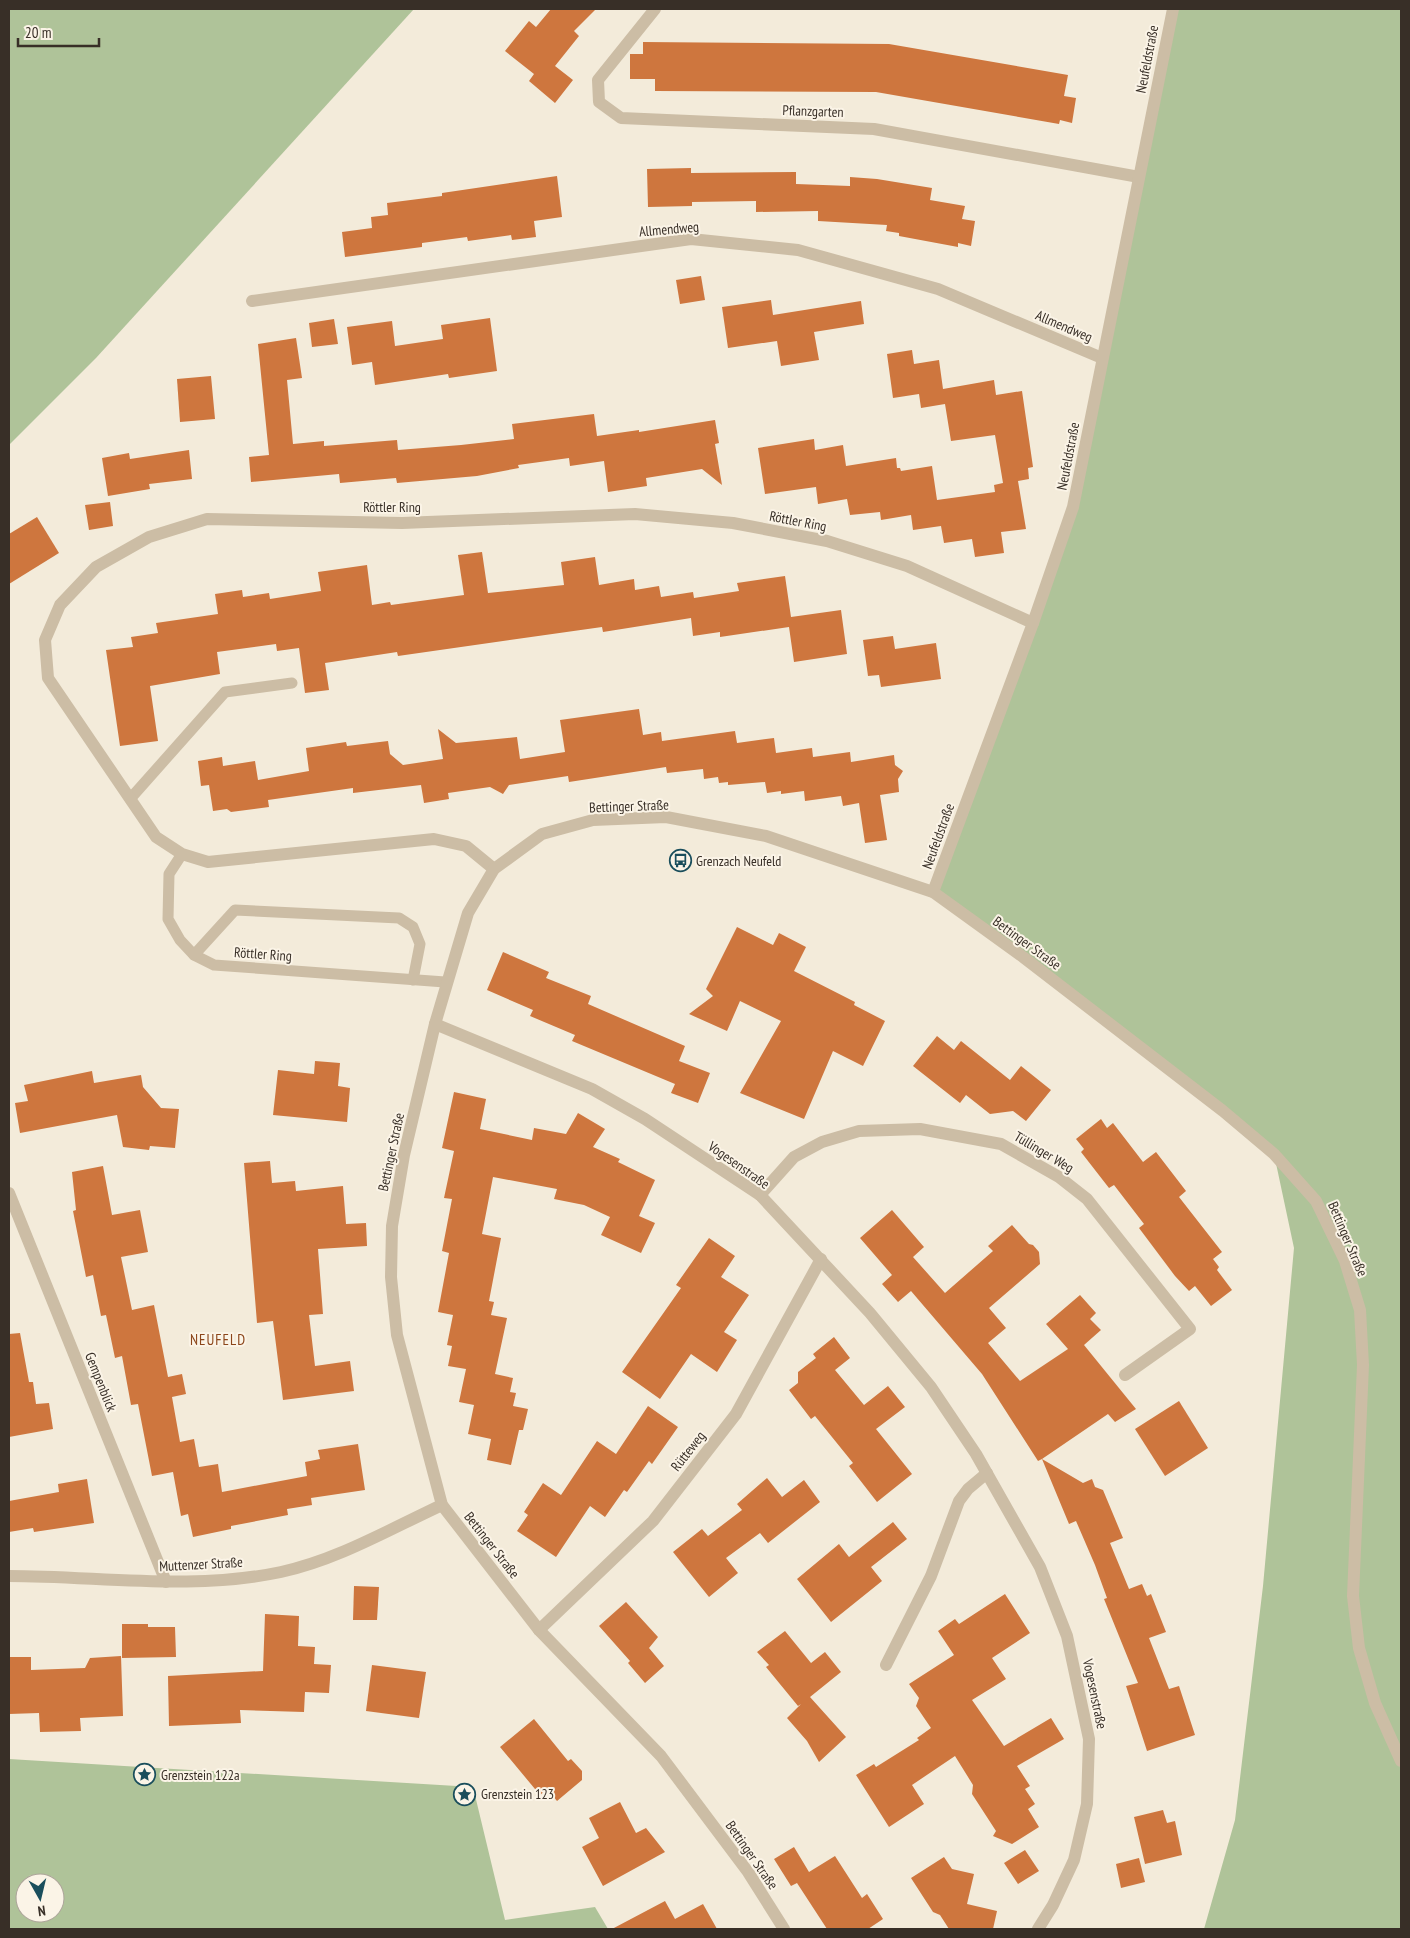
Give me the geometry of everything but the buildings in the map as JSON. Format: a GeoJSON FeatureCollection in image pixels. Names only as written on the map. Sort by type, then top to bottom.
{"type":"FeatureCollection","features":[{"type":"Feature","properties":{"kind":"street","name":"Pflanzgarten"},"geometry":{"type":"LineString","coordinates":[[655,9],[598,80],[599,102],[621,118],[874,129],[1139,177]]}},
{"type":"Feature","properties":{"kind":"street","name":"Neufeldstraße"},"geometry":{"type":"LineString","coordinates":[[933,892],[1033,623],[1073,507],[1173,9]]}},
{"type":"Feature","properties":{"kind":"street","name":"Allmendweg"},"geometry":{"type":"LineString","coordinates":[[252,301],[691,240],[798,250],[938,289],[1102,358]]}},
{"type":"Feature","properties":{"kind":"street","name":"Röttler Ring"},"geometry":{"type":"LineString","coordinates":[[494,869],[466,846],[434,839],[208,862],[182,854],[156,837],[48,678],[45,640],[60,605],[96,567],[149,537],[207,519],[402,523],[634,514],[733,523],[827,541],[906,566],[1033,623]]}},
{"type":"Feature","properties":{"kind":"street","name":"Bettinger Straße"},"geometry":{"type":"LineString","coordinates":[[784,1929],[748,1872],[661,1756],[539,1630],[442,1505],[397,1335],[390,1277],[393,1218],[404,1155],[434,1024],[445,982],[468,913],[494,869],[542,834],[593,820],[666,817],[766,836],[933,892],[1023,957],[1223,1111],[1274,1154],[1316,1201],[1344,1261],[1360,1310],[1363,1365],[1354,1596],[1359,1648],[1375,1702],[1401,1761]]}},
{"type":"Feature","properties":{"kind":"street","name":"Vogesenstraße"},"geometry":{"type":"LineString","coordinates":[[434,1024],[592,1090],[645,1119],[760,1195],[870,1313],[931,1387],[987,1474],[1040,1567],[1067,1636],[1089,1739],[1087,1804],[1074,1860],[1053,1905],[1038,1929]]}},
{"type":"Feature","properties":{"kind":"street","name":"Tüllinger Weg"},"geometry":{"type":"LineString","coordinates":[[760,1195],[794,1158],[822,1142],[858,1131],[920,1129],[1001,1144],[1059,1177],[1087,1199],[1190,1329],[1125,1375]]}},
{"type":"Feature","properties":{"kind":"street","name":"Gempenblick"},"geometry":{"type":"LineString","coordinates":[[9,1193],[166,1582]]}},
{"type":"Feature","properties":{"kind":"street","name":"Rütteweg"},"geometry":{"type":"LineString","coordinates":[[539,1630],[654,1521],[730,1422],[821,1259]]}},
{"type":"Feature","properties":{"kind":"street"},"geometry":{"type":"LineString","coordinates":[[886,1665],[931,1576],[959,1501],[968,1488],[987,1474]]}},
{"type":"Feature","properties":{"kind":"street","name":"Muttenzer Straße"},"geometry":{"type":"LineString","coordinates":[[9,1576],[166,1582],[228,1580],[282,1572],[340,1552],[442,1505]]}},
{"type":"Feature","properties":{"kind":"lane"},"geometry":{"type":"LineString","coordinates":[[130,799],[224,692],[292,683]]}},
{"type":"Feature","properties":{"kind":"lane","name":"Röttler Ring"},"geometry":{"type":"LineString","coordinates":[[182,854],[169,874],[168,919],[180,940],[194,955],[214,965],[445,982]]}},
{"type":"Feature","properties":{"kind":"lane"},"geometry":{"type":"LineString","coordinates":[[194,955],[235,910],[399,918],[414,927],[420,944],[413,980]]}},
{"type":"Feature","properties":{"kind":"green space"},"geometry":{"type":"Polygon","coordinates":[[[9,9],[414,9],[96,358],[9,445],[9,9]]]}},
{"type":"Feature","properties":{"kind":"green space"},"geometry":{"type":"Polygon","coordinates":[[[1173,9],[1401,9],[1401,1929],[1204,1929],[1235,1820],[1263,1586],[1294,1248],[1274,1154],[933,892],[1073,507],[1173,9]]]}},
{"type":"Feature","properties":{"kind":"green space"},"geometry":{"type":"Polygon","coordinates":[[[9,1759],[473,1787],[505,1920],[595,1907],[608,1929],[9,1929],[9,1759]]]}},
{"type":"Feature","properties":{"kind":"place","name":"Grenzach Neufeld"},"geometry":{"type":"Point","coordinates":[680,861]}},
{"type":"Feature","properties":{"kind":"place","name":"Grenzstein 122a"},"geometry":{"type":"Point","coordinates":[145,1775]}},
{"type":"Feature","properties":{"kind":"place","name":"Grenzstein 123"},"geometry":{"type":"Point","coordinates":[465,1794]}},
{"type":"Feature","properties":{"kind":"district","name":"NEUFELD"},"geometry":{"type":"Point","coordinates":[218,1339]}}]}
